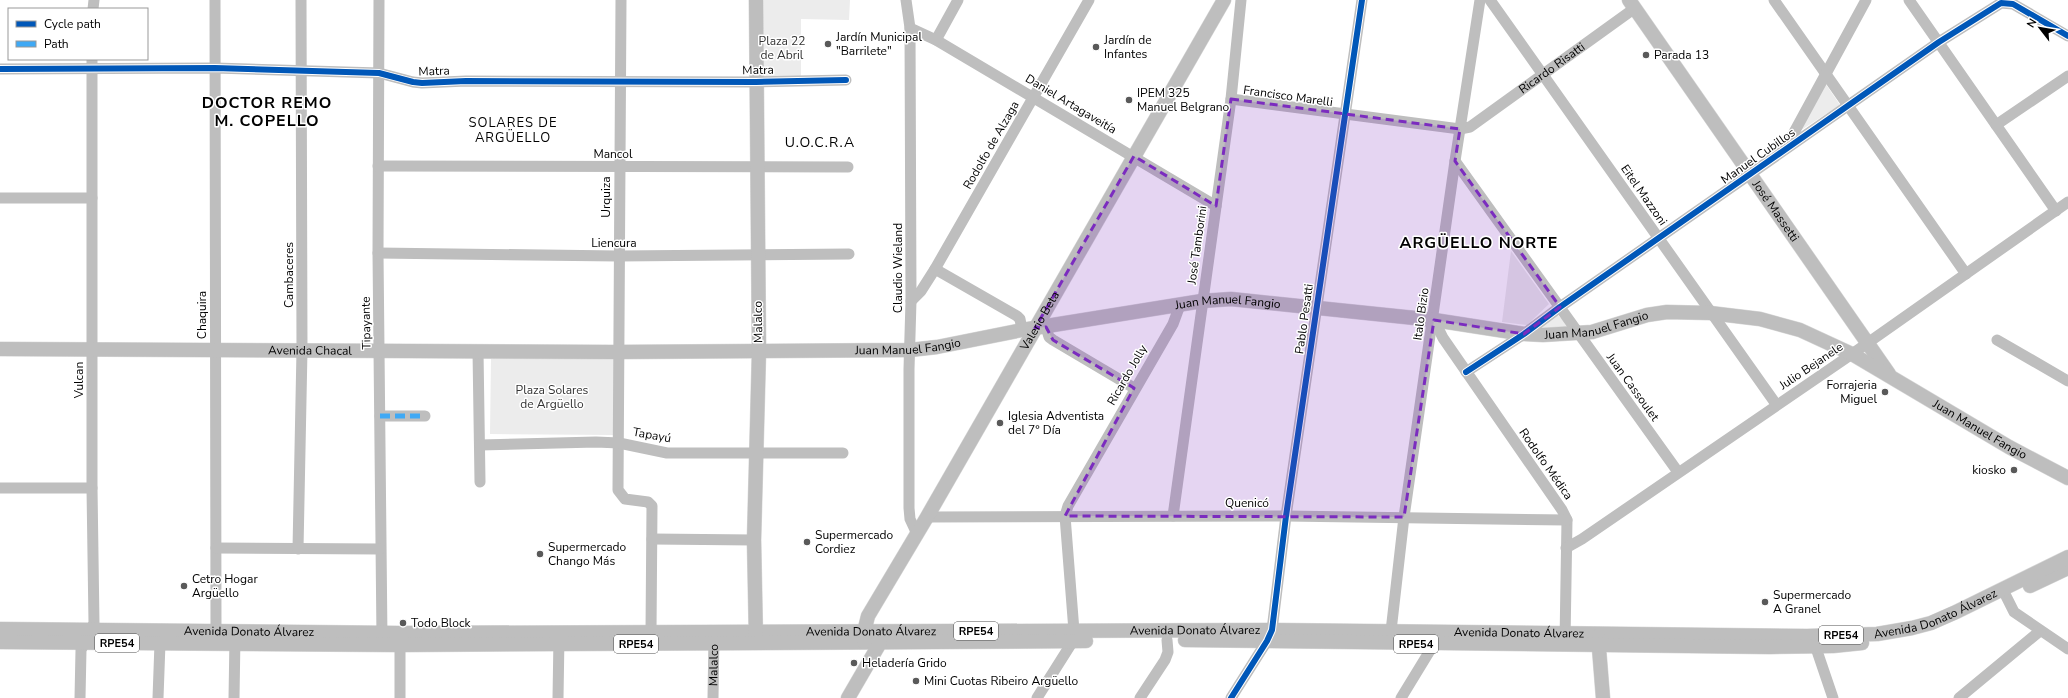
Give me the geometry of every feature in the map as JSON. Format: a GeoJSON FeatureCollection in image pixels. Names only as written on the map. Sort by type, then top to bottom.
{"type":"FeatureCollection","features":[{"type":"Feature","properties":{"kind":"main road","name":"Malalco"},"geometry":{"type":"LineString","coordinates":[[756,0],[758,255],[758,351],[754,540],[756,638]]}},
{"type":"Feature","properties":{"kind":"main road","name":"Valerio Beta"},"geometry":{"type":"LineString","coordinates":[[864,638],[868,616],[927,518],[1034,328],[1224,0]]}},
{"type":"Feature","properties":{"kind":"main road","name":"José Massetti"},"geometry":{"type":"LineString","coordinates":[[1634,3],[1866,343]]}},
{"type":"Feature","properties":{"kind":"main road","name":"Juan Manuel Fangio"},"geometry":{"type":"LineString","coordinates":[[619,352],[910,350],[937,347],[1034,328],[1202,301],[1231,299],[1434,320],[1524,334],[1560,336],[1592,332],[1658,313],[1680,311],[1710,313],[1741,316],[1775,323],[1817,337],[1852,354],[2009,447],[2066,474]]}},
{"type":"Feature","properties":{"kind":"main road","name":"Juan Manuel Fangio"},"geometry":{"type":"LineString","coordinates":[[1866,343],[1893,379]]}},
{"type":"Feature","properties":{"kind":"main road","name":"Avenida Chacal"},"geometry":{"type":"LineString","coordinates":[[0,349],[379,349],[619,352]]}},
{"type":"Feature","properties":{"kind":"main road","name":"Avenida Donato Álvarez"},"geometry":{"type":"LineString","coordinates":[[0,642],[160,643],[235,637],[400,639],[1270,636],[1434,644],[1565,639],[1786,637],[1876,634],[1931,622],[1956,612],[2068,557]]}},
{"type":"Feature","properties":{"kind":"main road","name":"Avenida Donato Álvarez"},"geometry":{"type":"LineString","coordinates":[[1598,639],[1770,647],[1815,645],[1833,646],[1870,642],[1913,634],[1936,626],[2006,596],[2066,573]]}},
{"type":"Feature","properties":{"kind":"main road","name":"Avenida Donato Álvarez"},"geometry":{"type":"LineString","coordinates":[[0,629],[216,631],[235,637]]}},
{"type":"Feature","properties":{"kind":"main road","name":"Avenida Donato Álvarez"},"geometry":{"type":"LineString","coordinates":[[559,638],[651,632],[713,638]]}},
{"type":"Feature","properties":{"kind":"main road","name":"Avenida Donato Álvarez"},"geometry":{"type":"LineString","coordinates":[[1074,636],[1167,640],[1391,632],[1565,639]]}},
{"type":"Feature","properties":{"kind":"main road"},"geometry":{"type":"LineString","coordinates":[[848,698],[879,637]]}},
{"type":"Feature","properties":{"kind":"main road"},"geometry":{"type":"LineString","coordinates":[[1598,639],[1603,698]]}},
{"type":"Feature","properties":{"kind":"street","name":"Chaquira"},"geometry":{"type":"LineString","coordinates":[[215,0],[216,631]]}},
{"type":"Feature","properties":{"kind":"street","name":"Cambaceres"},"geometry":{"type":"LineString","coordinates":[[298,549],[302,350],[301,0]]}},
{"type":"Feature","properties":{"kind":"street","name":"Tipayante"},"geometry":{"type":"LineString","coordinates":[[379,0],[378,253],[382,639]]}},
{"type":"Feature","properties":{"kind":"street","name":"Urquiza"},"geometry":{"type":"LineString","coordinates":[[621,0],[618,256],[619,494],[625,499],[648,502],[652,506],[652,539]]}},
{"type":"Feature","properties":{"kind":"street","name":"Claudio Wieland"},"geometry":{"type":"LineString","coordinates":[[906,0],[910,28],[911,302],[909,508],[910,519],[917,534]]}},
{"type":"Feature","properties":{"kind":"street"},"geometry":{"type":"LineString","coordinates":[[936,40],[958,0]]}},
{"type":"Feature","properties":{"kind":"street","name":"Rodolfo de Alzaga"},"geometry":{"type":"LineString","coordinates":[[911,302],[921,291],[935,269],[1090,0]]}},
{"type":"Feature","properties":{"kind":"street","name":"José Tamborini"},"geometry":{"type":"LineString","coordinates":[[1173,516],[1231,99],[1240,0]]}},
{"type":"Feature","properties":{"kind":"street","name":"Pablo Pesatti"},"geometry":{"type":"LineString","coordinates":[[1270,636],[1344,114],[1362,0]]}},
{"type":"Feature","properties":{"kind":"street","name":"Italo Bizio"},"geometry":{"type":"LineString","coordinates":[[1391,632],[1404,517],[1434,320],[1455,160],[1480,0]]}},
{"type":"Feature","properties":{"kind":"street","name":"Eitel Mazzoni"},"geometry":{"type":"LineString","coordinates":[[1490,0],[1710,313],[1776,404]]}},
{"type":"Feature","properties":{"kind":"street"},"geometry":{"type":"LineString","coordinates":[[1774,0],[1966,274]]}},
{"type":"Feature","properties":{"kind":"street"},"geometry":{"type":"LineString","coordinates":[[1784,151],[1866,0]]}},
{"type":"Feature","properties":{"kind":"street"},"geometry":{"type":"LineString","coordinates":[[1909,0],[2056,211]]}},
{"type":"Feature","properties":{"kind":"street","name":"Manuel Cubillos"},"geometry":{"type":"LineString","coordinates":[[1466,372],[1524,334],[1658,238],[1752,174],[1939,42],[2001,3],[2008,2],[2068,36]]}},
{"type":"Feature","properties":{"kind":"street","name":"Ricardo Risatti"},"geometry":{"type":"LineString","coordinates":[[1460,129],[1470,127],[1543,75],[1634,3]]}},
{"type":"Feature","properties":{"kind":"street","name":"Daniel Artagaveitía"},"geometry":{"type":"LineString","coordinates":[[910,28],[936,40],[1034,97],[1216,206]]}},
{"type":"Feature","properties":{"kind":"street","name":"Matra"},"geometry":{"type":"LineString","coordinates":[[0,69],[92,64],[379,72],[412,82],[422,83],[466,81],[756,82],[846,80]]}},
{"type":"Feature","properties":{"kind":"street","name":"Vulcan"},"geometry":{"type":"LineString","coordinates":[[92,64],[93,629]]}},
{"type":"Feature","properties":{"kind":"street"},"geometry":{"type":"LineString","coordinates":[[1996,125],[2068,76]]}},
{"type":"Feature","properties":{"kind":"street","name":"Francisco Marelli"},"geometry":{"type":"LineString","coordinates":[[1231,99],[1460,129]]}},
{"type":"Feature","properties":{"kind":"street","name":"Juan Cassoulet"},"geometry":{"type":"LineString","coordinates":[[1455,160],[1678,472]]}},
{"type":"Feature","properties":{"kind":"street","name":"Mancol"},"geometry":{"type":"LineString","coordinates":[[378,166],[848,167]]}},
{"type":"Feature","properties":{"kind":"street"},"geometry":{"type":"LineString","coordinates":[[0,198],[92,198]]}},
{"type":"Feature","properties":{"kind":"street","name":"Julio Bejanele"},"geometry":{"type":"LineString","coordinates":[[1566,548],[1582,539],[1776,404],[1852,354],[2068,202]]}},
{"type":"Feature","properties":{"kind":"street","name":"Liencura"},"geometry":{"type":"LineString","coordinates":[[378,253],[618,256],[850,254]]}},
{"type":"Feature","properties":{"kind":"street"},"geometry":{"type":"LineString","coordinates":[[935,269],[1017,316],[1053,340],[1134,388]]}},
{"type":"Feature","properties":{"kind":"street","name":"Ricardo Jolly"},"geometry":{"type":"LineString","coordinates":[[1074,636],[1065,516],[1068,506],[1134,388],[1173,324],[1180,305]]}},
{"type":"Feature","properties":{"kind":"street","name":"Rodolfo Médica"},"geometry":{"type":"LineString","coordinates":[[1434,320],[1443,338],[1562,510],[1566,520],[1565,639]]}},
{"type":"Feature","properties":{"kind":"street"},"geometry":{"type":"LineString","coordinates":[[1997,340],[2068,381]]}},
{"type":"Feature","properties":{"kind":"street"},"geometry":{"type":"LineString","coordinates":[[478,351],[480,482]]}},
{"type":"Feature","properties":{"kind":"street"},"geometry":{"type":"LineString","coordinates":[[380,416],[425,416]]}},
{"type":"Feature","properties":{"kind":"street","name":"Tapayú"},"geometry":{"type":"LineString","coordinates":[[480,445],[619,443],[667,453],[843,453]]}},
{"type":"Feature","properties":{"kind":"street"},"geometry":{"type":"LineString","coordinates":[[0,488],[92,488]]}},
{"type":"Feature","properties":{"kind":"street","name":"Quenicó"},"geometry":{"type":"LineString","coordinates":[[927,518],[1065,516],[1286,516],[1566,520]]}},
{"type":"Feature","properties":{"kind":"street"},"geometry":{"type":"LineString","coordinates":[[651,632],[652,539],[754,540]]}},
{"type":"Feature","properties":{"kind":"street"},"geometry":{"type":"LineString","coordinates":[[216,548],[380,549]]}},
{"type":"Feature","properties":{"kind":"street"},"geometry":{"type":"LineString","coordinates":[[2006,596],[2014,612],[2068,649]]}},
{"type":"Feature","properties":{"kind":"street"},"geometry":{"type":"LineString","coordinates":[[80,698],[81,650],[83,643],[93,629]]}},
{"type":"Feature","properties":{"kind":"street"},"geometry":{"type":"LineString","coordinates":[[1959,698],[2040,631]]}},
{"type":"Feature","properties":{"kind":"street"},"geometry":{"type":"LineString","coordinates":[[1037,698],[1074,636]]}},
{"type":"Feature","properties":{"kind":"street"},"geometry":{"type":"LineString","coordinates":[[1231,698],[1270,636]]}},
{"type":"Feature","properties":{"kind":"street"},"geometry":{"type":"LineString","coordinates":[[234,698],[235,637]]}},
{"type":"Feature","properties":{"kind":"street"},"geometry":{"type":"LineString","coordinates":[[558,698],[559,638]]}},
{"type":"Feature","properties":{"kind":"street","name":"Malalco"},"geometry":{"type":"LineString","coordinates":[[713,638],[713,698]]}},
{"type":"Feature","properties":{"kind":"street"},"geometry":{"type":"LineString","coordinates":[[400,639],[400,698]]}},
{"type":"Feature","properties":{"kind":"street"},"geometry":{"type":"LineString","coordinates":[[1140,698],[1165,660],[1168,652],[1167,640]]}},
{"type":"Feature","properties":{"kind":"street"},"geometry":{"type":"LineString","coordinates":[[158,698],[160,643]]}},
{"type":"Feature","properties":{"kind":"street"},"geometry":{"type":"LineString","coordinates":[[1401,698],[1434,644]]}},
{"type":"Feature","properties":{"kind":"street"},"geometry":{"type":"LineString","coordinates":[[1815,645],[1833,698]]}},
{"type":"Feature","properties":{"kind":"highlighted area"},"geometry":{"type":"Polygon","coordinates":[[[1231,99],[1460,129],[1455,161],[1560,307],[1524,334],[1434,320],[1404,517],[1065,516],[1134,388],[1053,340],[1046,327],[1035,328],[1134,156],[1216,206],[1231,99]]]}},
{"type":"Feature","properties":{"kind":"green space","name":"Plaza 22 de Abril"},"geometry":{"type":"Polygon","coordinates":[[[762,0],[850,0],[849,20],[801,19],[801,78],[762,77],[762,0]]]}},
{"type":"Feature","properties":{"kind":"green space"},"geometry":{"type":"Polygon","coordinates":[[[1825,83],[1840,105],[1795,134],[1825,83]]]}},
{"type":"Feature","properties":{"kind":"green space"},"geometry":{"type":"Polygon","coordinates":[[[1511,251],[1549,304],[1527,325],[1502,322],[1511,251]]]}},
{"type":"Feature","properties":{"kind":"green space"},"geometry":{"type":"Polygon","coordinates":[[[1556,313],[1569,327],[1533,330],[1556,313]]]}},
{"type":"Feature","properties":{"kind":"green space","name":"Plaza Solares de Argüello"},"geometry":{"type":"Polygon","coordinates":[[[491,359],[615,359],[614,435],[490,434],[491,359]]]}},
{"type":"Feature","properties":{"kind":"marked path"},"geometry":{"type":"LineString","coordinates":[[380,416],[425,416]]}},
{"type":"Feature","properties":{"kind":"cycle path"},"geometry":{"type":"LineString","coordinates":[[1231,698],[1267,641],[1272,630],[1286,516],[1362,0]]}},
{"type":"Feature","properties":{"kind":"cycle path"},"geometry":{"type":"LineString","coordinates":[[1466,372],[1524,334],[1560,307],[1939,42],[2001,3],[2013,4],[2068,36]]}},
{"type":"Feature","properties":{"kind":"cycle path"},"geometry":{"type":"LineString","coordinates":[[0,69],[215,68],[379,73],[422,83],[466,81],[756,82],[846,80]]}},
{"type":"Feature","properties":{"kind":"place","name":"Jardín Municipal \"Barrilete\""},"geometry":{"type":"Point","coordinates":[828,44]}},
{"type":"Feature","properties":{"kind":"place","name":"Jardín de Infantes"},"geometry":{"type":"Point","coordinates":[1096,47]}},
{"type":"Feature","properties":{"kind":"place","name":"Parada 13"},"geometry":{"type":"Point","coordinates":[1646,55]}},
{"type":"Feature","properties":{"kind":"place","name":"IPEM 325 Manuel Belgrano"},"geometry":{"type":"Point","coordinates":[1129,100]}},
{"type":"Feature","properties":{"kind":"place","name":"Forrajeria Miguel"},"geometry":{"type":"Point","coordinates":[1885,392]}},
{"type":"Feature","properties":{"kind":"place","name":"Iglesia Adventista del 7° Día"},"geometry":{"type":"Point","coordinates":[1000,423]}},
{"type":"Feature","properties":{"kind":"place","name":"kiosko"},"geometry":{"type":"Point","coordinates":[2014,470]}},
{"type":"Feature","properties":{"kind":"place","name":"Supermercado Cordiez"},"geometry":{"type":"Point","coordinates":[807,542]}},
{"type":"Feature","properties":{"kind":"place","name":"Supermercado Chango Más"},"geometry":{"type":"Point","coordinates":[540,554]}},
{"type":"Feature","properties":{"kind":"place","name":"Cetro Hogar Argüello"},"geometry":{"type":"Point","coordinates":[184,586]}},
{"type":"Feature","properties":{"kind":"place","name":"Supermercado A Granel"},"geometry":{"type":"Point","coordinates":[1765,602]}},
{"type":"Feature","properties":{"kind":"place","name":"Todo Block"},"geometry":{"type":"Point","coordinates":[403,623]}},
{"type":"Feature","properties":{"kind":"place","name":"Heladería Grido"},"geometry":{"type":"Point","coordinates":[854,663]}},
{"type":"Feature","properties":{"kind":"place","name":"Mini Cuotas Ribeiro Argüello"},"geometry":{"type":"Point","coordinates":[916,681]}},
{"type":"Feature","properties":{"kind":"district","name":"DOCTOR REMO M. COPELLO"},"geometry":{"type":"Point","coordinates":[267,111]}},
{"type":"Feature","properties":{"kind":"district","name":"SOLARES DE ARGÜELLO"},"geometry":{"type":"Point","coordinates":[513,130]}},
{"type":"Feature","properties":{"kind":"district","name":"U.O.C.R.A"},"geometry":{"type":"Point","coordinates":[820,142]}},
{"type":"Feature","properties":{"kind":"district","name":"ARGÜELLO NORTE"},"geometry":{"type":"Point","coordinates":[1479,242]}}]}
